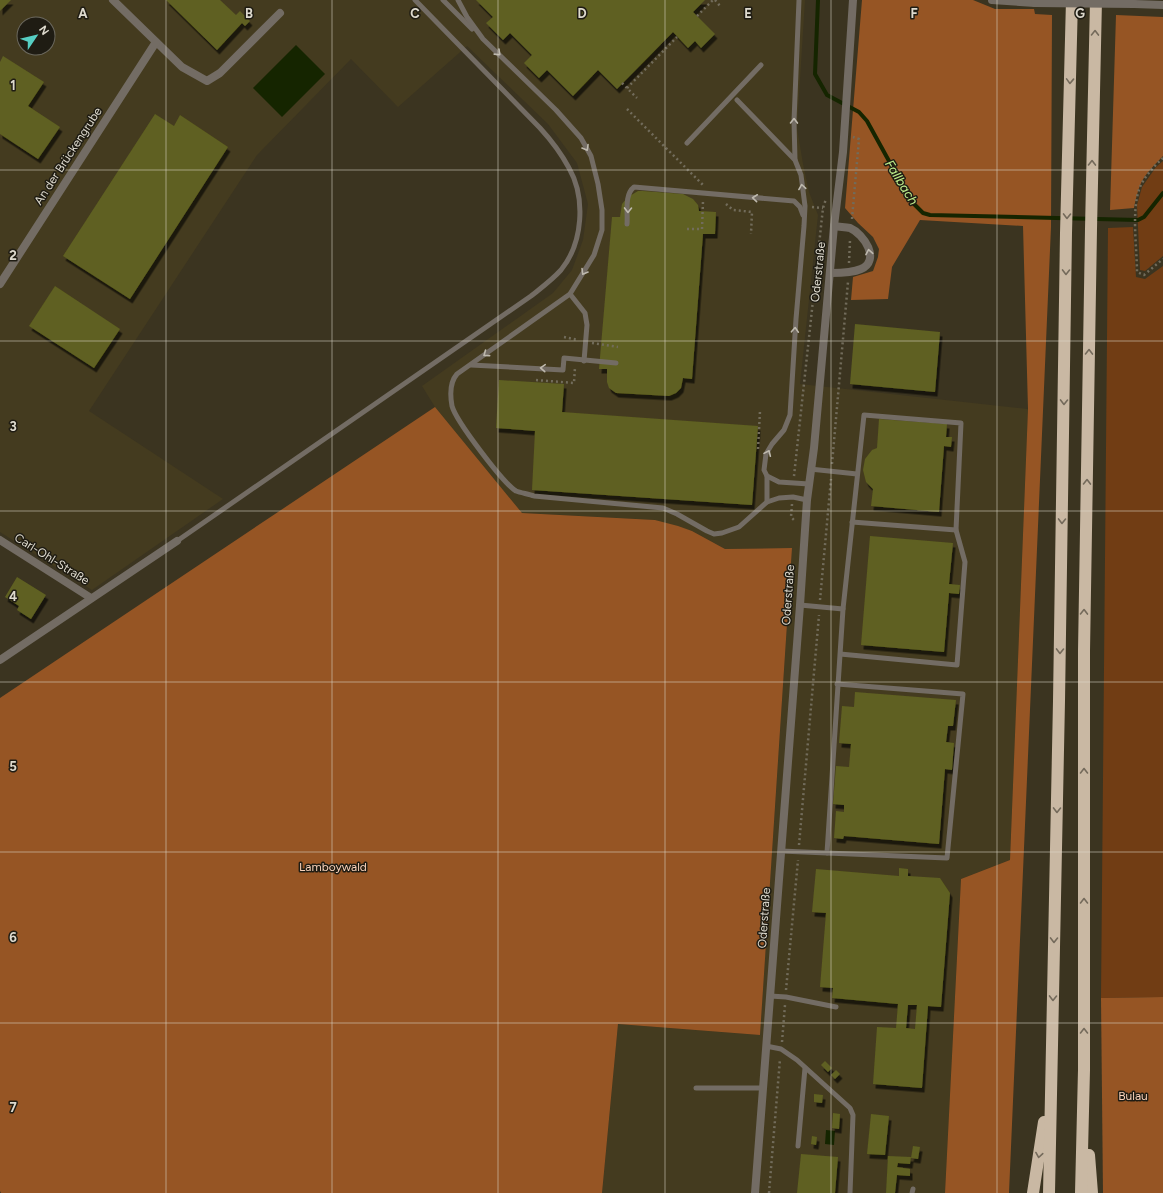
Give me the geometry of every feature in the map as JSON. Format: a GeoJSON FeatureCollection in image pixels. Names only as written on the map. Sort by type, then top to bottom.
{"type":"FeatureCollection","features":[{"type":"Feature","properties":{"kind":"highway"},"geometry":{"type":"LineString","coordinates":[[1049,1193],[1059,701],[1066,233],[1072,0]]}},
{"type":"Feature","properties":{"kind":"highway"},"geometry":{"type":"LineString","coordinates":[[1081,1193],[1084,1070],[1084,651],[1091,202],[1096,0]]}},
{"type":"Feature","properties":{"kind":"highway"},"geometry":{"type":"LineString","coordinates":[[1084,1070],[1092,1193]]}},
{"type":"Feature","properties":{"kind":"highway"},"geometry":{"type":"LineString","coordinates":[[1033,1193],[1051,1075]]}},
{"type":"Feature","properties":{"kind":"street"},"geometry":{"type":"LineString","coordinates":[[113,0],[182,67],[207,81],[220,73],[280,12]]}},
{"type":"Feature","properties":{"kind":"street","name":"Oderstraße"},"geometry":{"type":"LineString","coordinates":[[755,1193],[808,484],[814,448],[834,226],[845,134],[853,0]]}},
{"type":"Feature","properties":{"kind":"street"},"geometry":{"type":"LineString","coordinates":[[992,0],[1034,3],[1163,5]]}},
{"type":"Feature","properties":{"kind":"street","name":"An der Brückengrube"},"geometry":{"type":"LineString","coordinates":[[0,284],[156,42]]}},
{"type":"Feature","properties":{"kind":"street"},"geometry":{"type":"LineString","coordinates":[[830,273],[863,269],[868,265],[870,257],[870,250],[862,237],[851,228],[834,226]]}},
{"type":"Feature","properties":{"kind":"street","name":"Carl-Ohl-Straße"},"geometry":{"type":"LineString","coordinates":[[0,540],[91,598]]}},
{"type":"Feature","properties":{"kind":"street"},"geometry":{"type":"LineString","coordinates":[[0,660],[177,541]]}},
{"type":"Feature","properties":{"kind":"lane"},"geometry":{"type":"LineString","coordinates":[[177,541],[550,282],[562,268],[575,246],[579,220],[579,192],[570,169],[557,148],[540,128],[415,0]]}},
{"type":"Feature","properties":{"kind":"lane"},"geometry":{"type":"LineString","coordinates":[[443,0],[569,124],[581,138],[591,156],[602,210],[602,230],[594,255],[570,294],[457,374],[453,379],[451,392],[452,406],[459,420],[498,474],[506,483],[517,491],[534,496],[663,508],[714,534],[739,528],[767,502],[779,498],[793,497],[807,500]]}},
{"type":"Feature","properties":{"kind":"lane"},"geometry":{"type":"LineString","coordinates":[[458,0],[467,17],[483,39]]}},
{"type":"Feature","properties":{"kind":"lane"},"geometry":{"type":"LineString","coordinates":[[799,0],[794,121],[795,160],[800,175],[803,192],[804,226],[790,415],[784,430],[766,454],[764,470],[768,476],[783,483],[808,484]]}},
{"type":"Feature","properties":{"kind":"lane"},"geometry":{"type":"LineString","coordinates":[[687,143],[761,65]]}},
{"type":"Feature","properties":{"kind":"lane"},"geometry":{"type":"LineString","coordinates":[[736,100],[795,160]]}},
{"type":"Feature","properties":{"kind":"lane"},"geometry":{"type":"LineString","coordinates":[[628,224],[628,197],[634,187],[794,201],[800,207],[803,214],[804,226]]}},
{"type":"Feature","properties":{"kind":"lane"},"geometry":{"type":"LineString","coordinates":[[570,294],[585,313],[587,325],[584,361]]}},
{"type":"Feature","properties":{"kind":"lane"},"geometry":{"type":"LineString","coordinates":[[471,365],[563,370],[564,358],[616,363]]}},
{"type":"Feature","properties":{"kind":"lane"},"geometry":{"type":"LineString","coordinates":[[827,853],[838,684],[840,654],[843,609],[864,415],[961,423],[956,530],[965,562],[957,665],[840,654]]}},
{"type":"Feature","properties":{"kind":"lane"},"geometry":{"type":"LineString","coordinates":[[810,470],[857,474]]}},
{"type":"Feature","properties":{"kind":"lane"},"geometry":{"type":"LineString","coordinates":[[767,502],[768,476]]}},
{"type":"Feature","properties":{"kind":"lane"},"geometry":{"type":"LineString","coordinates":[[852,522],[956,530]]}},
{"type":"Feature","properties":{"kind":"lane"},"geometry":{"type":"LineString","coordinates":[[800,605],[843,609]]}},
{"type":"Feature","properties":{"kind":"lane"},"geometry":{"type":"LineString","coordinates":[[781,851],[947,858],[963,694],[838,684]]}},
{"type":"Feature","properties":{"kind":"lane"},"geometry":{"type":"LineString","coordinates":[[770,996],[786,997],[836,1007]]}},
{"type":"Feature","properties":{"kind":"lane"},"geometry":{"type":"LineString","coordinates":[[766,1046],[781,1049],[850,1108],[853,1115],[850,1193]]}},
{"type":"Feature","properties":{"kind":"lane"},"geometry":{"type":"LineString","coordinates":[[798,1146],[805,1068]]}},
{"type":"Feature","properties":{"kind":"lane"},"geometry":{"type":"LineString","coordinates":[[696,1088],[763,1088]]}},
{"type":"Feature","properties":{"kind":"path"},"geometry":{"type":"LineString","coordinates":[[697,16],[714,0],[720,6]]}},
{"type":"Feature","properties":{"kind":"path"},"geometry":{"type":"LineString","coordinates":[[627,88],[677,37]]}},
{"type":"Feature","properties":{"kind":"path"},"geometry":{"type":"LineString","coordinates":[[622,83],[637,98]]}},
{"type":"Feature","properties":{"kind":"path"},"geometry":{"type":"LineString","coordinates":[[627,109],[703,184],[702,229],[687,228]]}},
{"type":"Feature","properties":{"kind":"path"},"geometry":{"type":"LineString","coordinates":[[769,1193],[859,139],[845,134]]}},
{"type":"Feature","properties":{"kind":"path"},"geometry":{"type":"LineString","coordinates":[[1163,158],[1155,166],[1140,188],[1136,206],[1137,272],[1144,275],[1163,258]]}},
{"type":"Feature","properties":{"kind":"path"},"geometry":{"type":"LineString","coordinates":[[758,450],[760,411]]}},
{"type":"Feature","properties":{"kind":"shaded area"},"geometry":{"type":"Polygon","coordinates":[[[0,0],[805,0],[797,128],[809,192],[818,215],[800,384],[1028,409],[1010,860],[961,879],[945,1193],[602,1193],[618,1024],[760,1035],[792,548],[725,549],[692,531],[655,520],[522,513],[435,407],[422,386],[553,293],[572,270],[583,240],[588,204],[577,163],[548,124],[467,46],[398,107],[351,59],[257,155],[89,411],[223,499],[92,590],[0,532],[0,0]]]}},
{"type":"Feature","properties":{"kind":"shaded area"},"geometry":{"type":"Polygon","coordinates":[[[296,45],[325,74],[282,117],[253,88],[296,45]]]}},
{"type":"Feature","properties":{"kind":"shaded area"},"geometry":{"type":"Polygon","coordinates":[[[1163,161],[1163,256],[1145,271],[1140,270],[1137,205],[1142,187],[1156,167],[1163,161]]]}},
{"type":"Feature","properties":{"kind":"shaded area"},"geometry":{"type":"Polygon","coordinates":[[[1133,227],[1136,277],[1145,279],[1163,266],[1163,997],[1101,998],[1108,228],[1133,227]]]}},
{"type":"Feature","properties":{"kind":"shaded area"},"geometry":{"type":"Polygon","coordinates":[[[826,1130],[835,1131],[834,1145],[825,1144],[826,1130]]]}},
{"type":"Feature","properties":{"kind":"green space"},"geometry":{"type":"Polygon","coordinates":[[[862,0],[973,0],[995,9],[1034,9],[1035,14],[1052,15],[1051,227],[1009,1193],[945,1193],[961,879],[1010,860],[1028,409],[1023,226],[920,220],[892,267],[888,299],[851,300],[853,277],[873,271],[879,249],[873,237],[845,208],[862,0]]]}},
{"type":"Feature","properties":{"kind":"green space"},"geometry":{"type":"Polygon","coordinates":[[[1116,15],[1163,17],[1163,156],[1143,179],[1138,191],[1134,208],[1110,210],[1116,15]]]}},
{"type":"Feature","properties":{"kind":"green space","name":"Lamboywald"},"geometry":{"type":"Polygon","coordinates":[[[435,407],[522,513],[655,520],[692,531],[725,549],[792,548],[760,1035],[618,1024],[602,1193],[1,1193],[0,698],[435,407]]]}},
{"type":"Feature","properties":{"kind":"green space","name":"Bulau"},"geometry":{"type":"Polygon","coordinates":[[[1163,997],[1163,1193],[1103,1193],[1101,998],[1163,997]]]}},
{"type":"Feature","properties":{"kind":"building"},"geometry":{"type":"Polygon","coordinates":[[[0,0],[11,0],[0,11],[0,0]]]}},
{"type":"Feature","properties":{"kind":"building"},"geometry":{"type":"Polygon","coordinates":[[[166,0],[220,0],[236,15],[240,11],[250,21],[245,26],[242,23],[217,50],[166,0]]]}},
{"type":"Feature","properties":{"kind":"building"},"geometry":{"type":"Polygon","coordinates":[[[476,0],[705,0],[693,12],[715,34],[701,48],[695,41],[688,48],[673,32],[617,89],[598,70],[573,96],[547,70],[539,78],[524,63],[532,55],[510,33],[503,40],[486,23],[493,17],[476,0]]]}},
{"type":"Feature","properties":{"kind":"building"},"geometry":{"type":"Polygon","coordinates":[[[3,56],[44,82],[28,106],[60,127],[38,159],[0,134],[0,62],[3,56]]]}},
{"type":"Feature","properties":{"kind":"building"},"geometry":{"type":"Polygon","coordinates":[[[155,114],[174,126],[180,115],[228,147],[130,299],[63,256],[155,114]]]}},
{"type":"Feature","properties":{"kind":"building"},"geometry":{"type":"Polygon","coordinates":[[[638,191],[683,194],[693,199],[698,205],[699,211],[716,212],[715,234],[703,234],[692,379],[683,378],[681,388],[676,393],[669,396],[616,393],[609,388],[607,382],[607,369],[599,369],[612,217],[620,217],[622,204],[628,197],[638,191]]]}},
{"type":"Feature","properties":{"kind":"building"},"geometry":{"type":"Polygon","coordinates":[[[55,286],[120,329],[94,368],[29,326],[55,286]]]}},
{"type":"Feature","properties":{"kind":"building"},"geometry":{"type":"Polygon","coordinates":[[[855,324],[940,332],[935,392],[850,384],[855,324]]]}},
{"type":"Feature","properties":{"kind":"building"},"geometry":{"type":"Polygon","coordinates":[[[499,380],[564,384],[562,412],[758,426],[752,505],[532,490],[535,431],[496,428],[499,380]]]}},
{"type":"Feature","properties":{"kind":"building"},"geometry":{"type":"Polygon","coordinates":[[[879,419],[947,424],[946,437],[952,437],[951,447],[944,446],[939,512],[871,506],[873,489],[866,482],[863,470],[865,459],[872,450],[877,448],[879,419]]]}},
{"type":"Feature","properties":{"kind":"building"},"geometry":{"type":"Polygon","coordinates":[[[870,536],[953,543],[949,584],[960,585],[959,594],[949,593],[944,652],[861,645],[870,536]]]}},
{"type":"Feature","properties":{"kind":"building"},"geometry":{"type":"Polygon","coordinates":[[[17,577],[46,595],[31,619],[17,610],[19,606],[5,597],[17,577]]]}},
{"type":"Feature","properties":{"kind":"building"},"geometry":{"type":"Polygon","coordinates":[[[855,692],[956,700],[953,726],[948,726],[946,742],[954,743],[952,770],[945,769],[939,844],[844,836],[843,839],[834,838],[836,811],[844,812],[844,805],[833,804],[836,766],[849,767],[851,744],[839,743],[842,706],[854,707],[855,692]]]}},
{"type":"Feature","properties":{"kind":"building"},"geometry":{"type":"Polygon","coordinates":[[[899,868],[908,869],[908,876],[940,878],[950,893],[941,1007],[928,1006],[922,1088],[873,1084],[877,1027],[896,1028],[898,1004],[832,998],[833,988],[820,987],[826,913],[812,912],[816,869],[899,876],[899,868]],[[908,1005],[906,1028],[915,1029],[917,1005],[908,1005]]]}},
{"type":"Feature","properties":{"kind":"building"},"geometry":{"type":"Polygon","coordinates":[[[825,1061],[832,1068],[828,1072],[821,1065],[825,1061]]]}},
{"type":"Feature","properties":{"kind":"building"},"geometry":{"type":"Polygon","coordinates":[[[836,1070],[840,1074],[835,1079],[831,1075],[836,1070]]]}},
{"type":"Feature","properties":{"kind":"building"},"geometry":{"type":"Polygon","coordinates":[[[814,1094],[823,1095],[822,1103],[814,1102],[814,1094]]]}},
{"type":"Feature","properties":{"kind":"building"},"geometry":{"type":"Polygon","coordinates":[[[833,1113],[840,1114],[839,1129],[832,1128],[833,1113]]]}},
{"type":"Feature","properties":{"kind":"building"},"geometry":{"type":"Polygon","coordinates":[[[871,1114],[889,1116],[885,1155],[867,1154],[871,1114]]]}},
{"type":"Feature","properties":{"kind":"building"},"geometry":{"type":"Polygon","coordinates":[[[812,1136],[817,1137],[816,1145],[811,1144],[812,1136]]]}},
{"type":"Feature","properties":{"kind":"building"},"geometry":{"type":"Polygon","coordinates":[[[913,1146],[920,1147],[918,1159],[911,1158],[913,1146]]]}},
{"type":"Feature","properties":{"kind":"building"},"geometry":{"type":"Polygon","coordinates":[[[801,1154],[838,1157],[835,1193],[797,1193],[801,1154]]]}},
{"type":"Feature","properties":{"kind":"building"},"geometry":{"type":"Polygon","coordinates":[[[888,1156],[911,1157],[910,1164],[898,1163],[897,1167],[910,1169],[910,1176],[897,1175],[895,1193],[886,1193],[888,1156]]]}},
{"type":"Feature","properties":{"kind":"waterway","name":"Fallbach"},"geometry":{"type":"LineString","coordinates":[[818,0],[815,74],[827,95],[859,112],[867,121],[911,201],[923,213],[930,215],[1138,220],[1144,217],[1163,193]]}}]}
